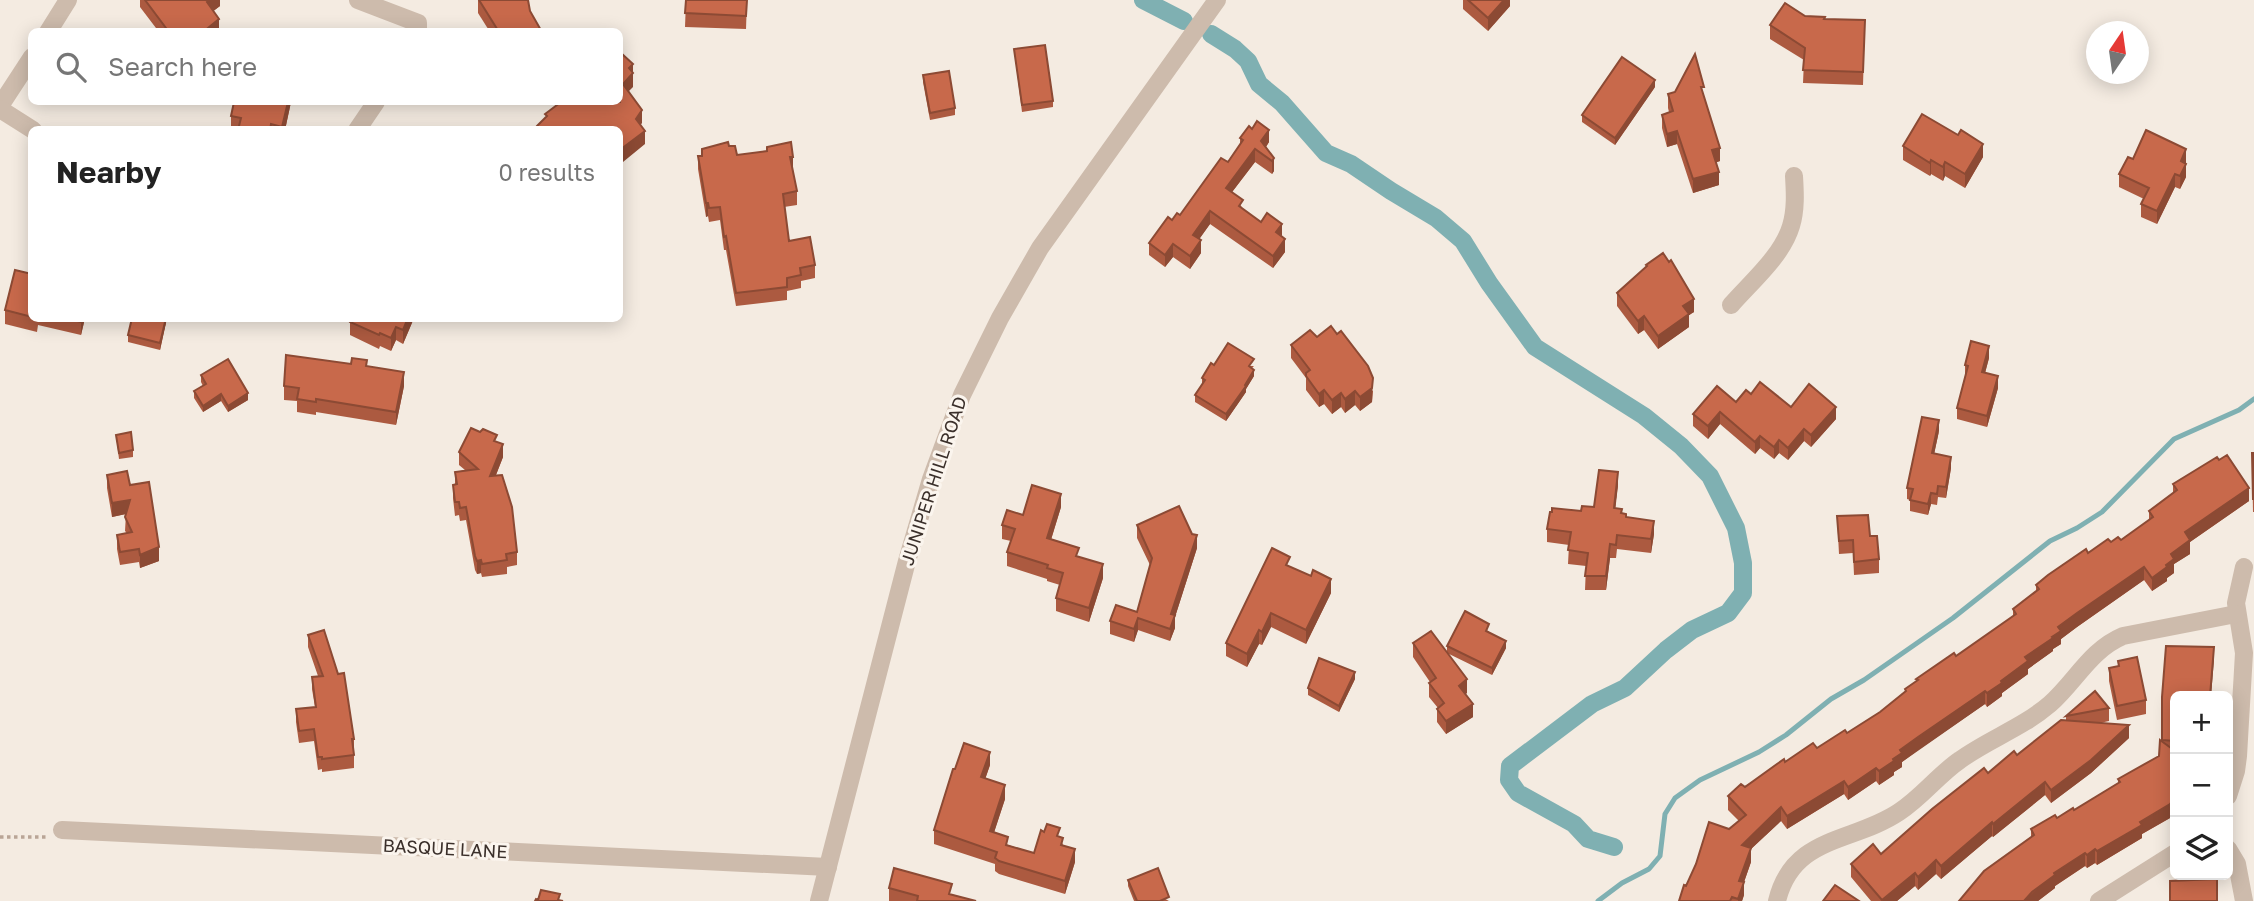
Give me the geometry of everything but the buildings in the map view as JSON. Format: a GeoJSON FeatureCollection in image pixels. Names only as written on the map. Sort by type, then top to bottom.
{"type":"FeatureCollection","features":[{"type":"Feature","properties":{"kind":"street"},"geometry":{"type":"LineString","coordinates":[[50,28],[68,0]]}},
{"type":"Feature","properties":{"kind":"street"},"geometry":{"type":"LineString","coordinates":[[358,0],[408,17],[418,23],[418,28]]}},
{"type":"Feature","properties":{"kind":"street","name":"JUNIPER HILL ROAD"},"geometry":{"type":"LineString","coordinates":[[819,901],[907,561],[931,480],[962,395],[1000,318],[1040,248],[1217,0]]}},
{"type":"Feature","properties":{"kind":"street"},"geometry":{"type":"LineString","coordinates":[[28,63],[0,107],[28,127]]}},
{"type":"Feature","properties":{"kind":"street"},"geometry":{"type":"LineString","coordinates":[[361,126],[374,105]]}},
{"type":"Feature","properties":{"kind":"street"},"geometry":{"type":"LineString","coordinates":[[1731,305],[1779,250],[1788,235],[1794,212],[1794,176]]}},
{"type":"Feature","properties":{"kind":"street"},"geometry":{"type":"LineString","coordinates":[[2233,778],[2237,764],[2244,653],[2236,614],[2237,592],[2244,568]]}},
{"type":"Feature","properties":{"kind":"street"},"geometry":{"type":"LineString","coordinates":[[1777,901],[1783,881],[1797,861],[1819,846],[1899,813],[1958,761],[2038,714],[2062,693],[2092,656],[2110,641],[2236,614]]}},
{"type":"Feature","properties":{"kind":"street","name":"BASQUE LANE"},"geometry":{"type":"LineString","coordinates":[[62,830],[828,867]]}},
{"type":"Feature","properties":{"kind":"street"},"geometry":{"type":"LineString","coordinates":[[2099,901],[2170,856]]}},
{"type":"Feature","properties":{"kind":"street"},"geometry":{"type":"LineString","coordinates":[[2233,857],[2237,864],[2244,901]]}},
{"type":"Feature","properties":{"kind":"path"},"geometry":{"type":"LineString","coordinates":[[0,836],[50,837],[62,830]]}},
{"type":"Feature","properties":{"kind":"waterway"},"geometry":{"type":"LineString","coordinates":[[1143,0],[1184,21]]}},
{"type":"Feature","properties":{"kind":"waterway"},"geometry":{"type":"LineString","coordinates":[[1211,34],[1248,61],[1259,84],[1282,103],[1326,153],[1351,164],[1436,218],[1463,241],[1535,347],[1644,416],[1681,446],[1710,476],[1736,528],[1743,563],[1743,593],[1728,613],[1692,630],[1625,688],[1592,704],[1510,766],[1509,780],[1518,793],[1574,824],[1588,839],[1614,847]]}},
{"type":"Feature","properties":{"kind":"waterway"},"geometry":{"type":"LineString","coordinates":[[1598,901],[1622,883],[1649,869],[1660,856],[1665,814],[1675,798],[1700,780],[1759,752],[1786,735],[1831,699],[1864,680],[1953,618],[2050,541],[2102,512],[2174,439],[2239,410],[2254,399]]}}]}
